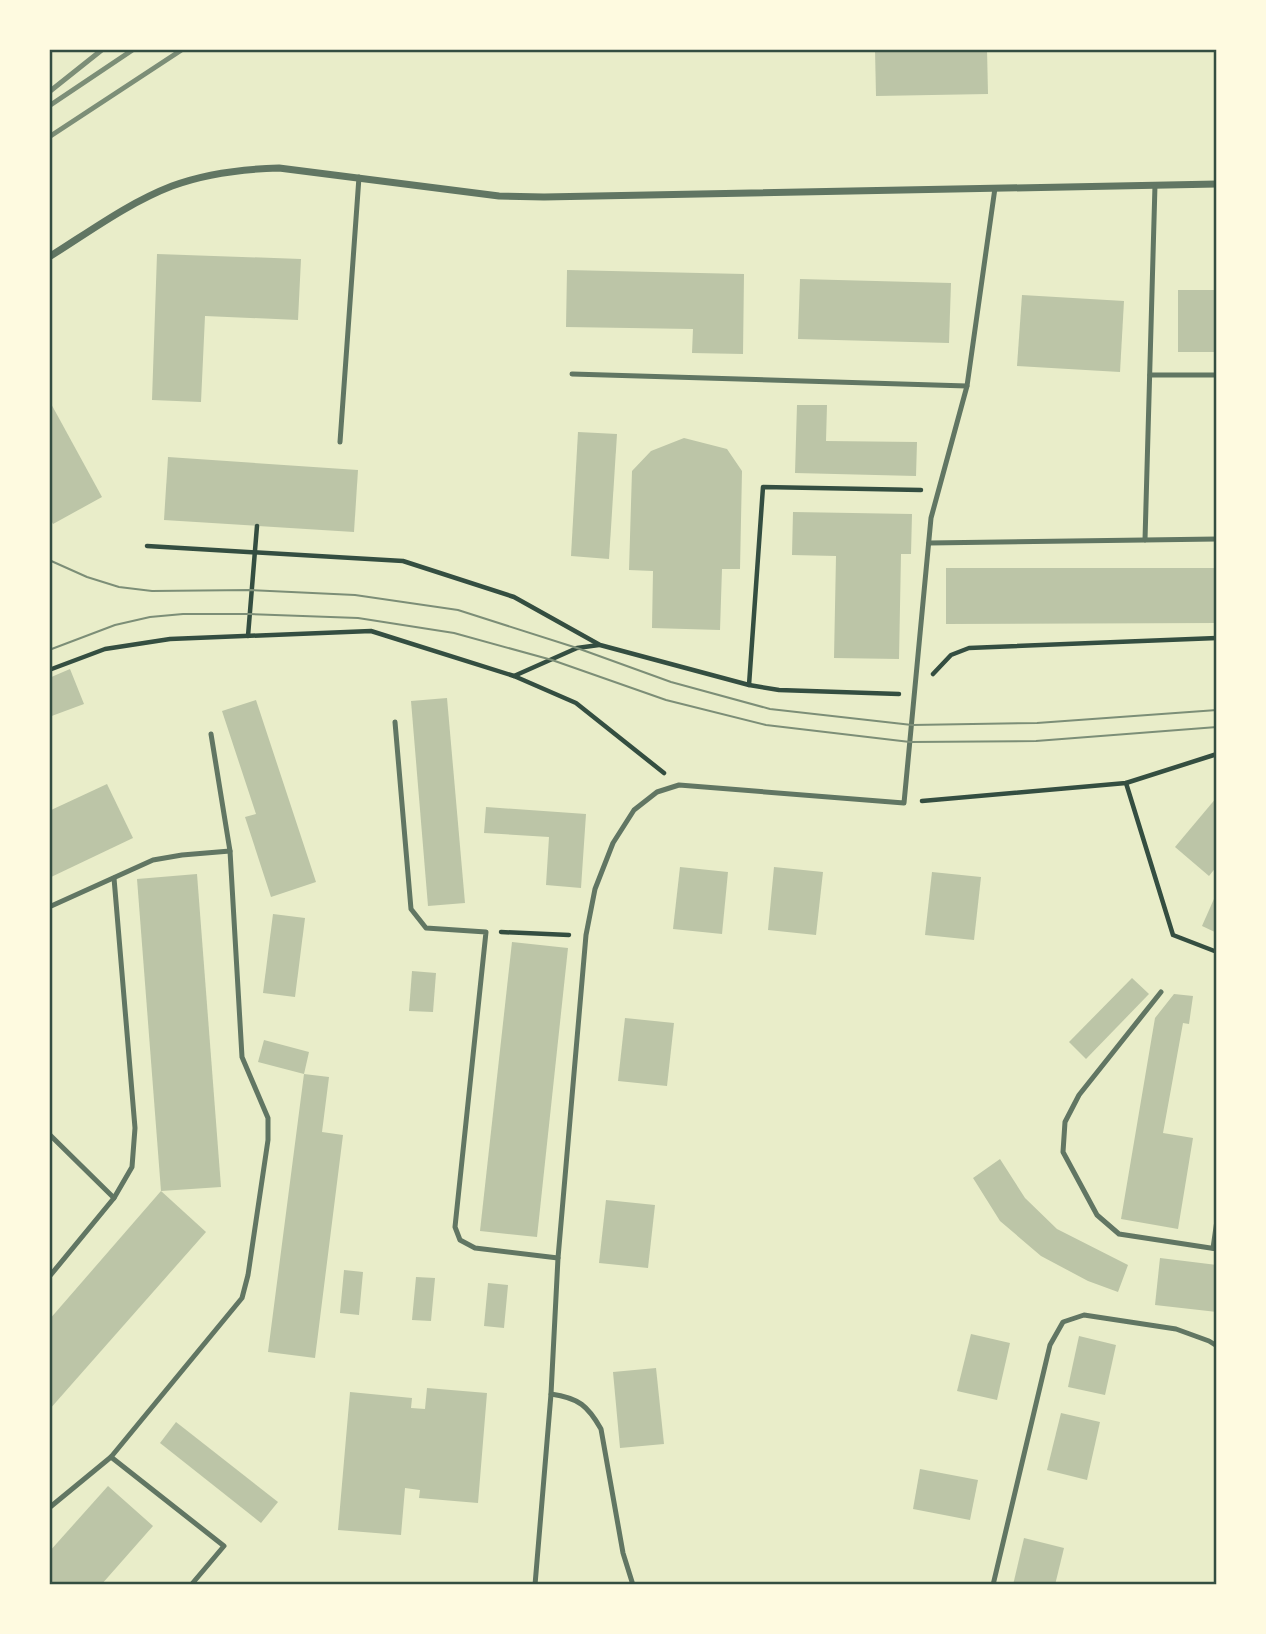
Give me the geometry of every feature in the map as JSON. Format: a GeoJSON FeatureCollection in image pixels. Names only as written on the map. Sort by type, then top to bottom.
{"type":"FeatureCollection","features":[{"type":"Feature","properties":{"kind":"street"},"geometry":{"type":"LineString","coordinates":[[49,257],[137,202],[172,186],[244,169],[279,168],[499,196],[544,197],[1217,184]]}},
{"type":"Feature","properties":{"kind":"lane"},"geometry":{"type":"LineString","coordinates":[[340,442],[359,177]]}},
{"type":"Feature","properties":{"kind":"lane"},"geometry":{"type":"LineString","coordinates":[[1145,540],[1156,185]]}},
{"type":"Feature","properties":{"kind":"lane"},"geometry":{"type":"LineString","coordinates":[[535,1585],[551,1394],[558,1258],[586,936],[594,889],[613,843],[634,810],[657,792],[679,785],[904,803],[931,518],[967,386],[995,188]]}},
{"type":"Feature","properties":{"kind":"lane"},"geometry":{"type":"LineString","coordinates":[[572,374],[967,386]]}},
{"type":"Feature","properties":{"kind":"lane"},"geometry":{"type":"LineString","coordinates":[[1150,375],[1217,375]]}},
{"type":"Feature","properties":{"kind":"lane"},"geometry":{"type":"LineString","coordinates":[[929,543],[1217,539]]}},
{"type":"Feature","properties":{"kind":"lane"},"geometry":{"type":"LineString","coordinates":[[395,722],[411,909],[425,928],[486,932],[455,1227],[460,1240],[475,1248],[558,1258]]}},
{"type":"Feature","properties":{"kind":"lane"},"geometry":{"type":"LineString","coordinates":[[50,1504],[111,1457],[242,1298],[248,1275],[268,1140],[268,1118],[242,1057],[230,851],[211,734]]}},
{"type":"Feature","properties":{"kind":"lane"},"geometry":{"type":"LineString","coordinates":[[49,907],[153,860],[230,851]]}},
{"type":"Feature","properties":{"kind":"lane"},"geometry":{"type":"LineString","coordinates":[[49,1276],[114,1198],[132,1167],[135,1128],[114,878]]}},
{"type":"Feature","properties":{"kind":"lane"},"geometry":{"type":"LineString","coordinates":[[1161,992],[1079,1095],[1065,1122],[1063,1152],[1097,1215],[1119,1234],[1215,1249],[1217,1220]]}},
{"type":"Feature","properties":{"kind":"lane"},"geometry":{"type":"LineString","coordinates":[[49,1134],[114,1198]]}},
{"type":"Feature","properties":{"kind":"lane"},"geometry":{"type":"LineString","coordinates":[[993,1585],[1050,1345],[1063,1322],[1084,1315],[1176,1329],[1217,1346]]}},
{"type":"Feature","properties":{"kind":"lane"},"geometry":{"type":"LineString","coordinates":[[551,1394],[580,1402],[592,1413],[601,1429],[623,1553],[633,1585]]}},
{"type":"Feature","properties":{"kind":"lane"},"geometry":{"type":"LineString","coordinates":[[111,1457],[224,1546],[191,1585]]}},
{"type":"Feature","properties":{"kind":"path"},"geometry":{"type":"LineString","coordinates":[[750,685],[763,487],[939,490]]}},
{"type":"Feature","properties":{"kind":"path"},"geometry":{"type":"LineString","coordinates":[[248,636],[257,526]]}},
{"type":"Feature","properties":{"kind":"path"},"geometry":{"type":"LineString","coordinates":[[147,546],[403,561],[514,597],[600,645],[750,685],[779,690],[914,694],[951,655],[969,648],[1217,638]]}},
{"type":"Feature","properties":{"kind":"path"},"geometry":{"type":"LineString","coordinates":[[49,670],[105,649],[143,642],[371,631],[514,676],[576,703],[679,785]]}},
{"type":"Feature","properties":{"kind":"path"},"geometry":{"type":"LineString","coordinates":[[514,676],[577,648],[600,645]]}},
{"type":"Feature","properties":{"kind":"path"},"geometry":{"type":"LineString","coordinates":[[904,803],[1126,783],[1217,754]]}},
{"type":"Feature","properties":{"kind":"path"},"geometry":{"type":"LineString","coordinates":[[1126,783],[1173,935],[1217,952]]}},
{"type":"Feature","properties":{"kind":"path"},"geometry":{"type":"LineString","coordinates":[[486,932],[586,936]]}},
{"type":"Feature","properties":{"kind":"building"},"geometry":{"type":"Polygon","coordinates":[[[875,49],[987,49],[988,94],[876,96],[875,49]]]}},
{"type":"Feature","properties":{"kind":"building"},"geometry":{"type":"Polygon","coordinates":[[[157,254],[301,259],[298,320],[205,316],[201,402],[152,400],[157,254]]]}},
{"type":"Feature","properties":{"kind":"building"},"geometry":{"type":"Polygon","coordinates":[[[567,270],[744,274],[743,354],[692,353],[693,329],[566,327],[567,270]]]}},
{"type":"Feature","properties":{"kind":"building"},"geometry":{"type":"Polygon","coordinates":[[[800,279],[951,283],[949,343],[798,339],[800,279]]]}},
{"type":"Feature","properties":{"kind":"building"},"geometry":{"type":"Polygon","coordinates":[[[1178,290],[1217,290],[1217,352],[1178,352],[1178,290]]]}},
{"type":"Feature","properties":{"kind":"building"},"geometry":{"type":"Polygon","coordinates":[[[1022,295],[1124,301],[1120,372],[1017,366],[1022,295]]]}},
{"type":"Feature","properties":{"kind":"building"},"geometry":{"type":"Polygon","coordinates":[[[49,400],[102,497],[53,524],[49,517],[49,400]]]}},
{"type":"Feature","properties":{"kind":"building"},"geometry":{"type":"Polygon","coordinates":[[[797,405],[827,405],[826,441],[917,442],[916,476],[795,473],[797,405]]]}},
{"type":"Feature","properties":{"kind":"building"},"geometry":{"type":"Polygon","coordinates":[[[578,432],[617,434],[609,559],[571,556],[578,432]]]}},
{"type":"Feature","properties":{"kind":"building"},"geometry":{"type":"Polygon","coordinates":[[[684,438],[727,449],[742,471],[740,569],[722,569],[720,630],[652,628],[653,571],[629,570],[632,471],[651,451],[684,438]]]}},
{"type":"Feature","properties":{"kind":"building"},"geometry":{"type":"Polygon","coordinates":[[[168,457],[358,470],[354,532],[164,520],[168,457]]]}},
{"type":"Feature","properties":{"kind":"building"},"geometry":{"type":"Polygon","coordinates":[[[793,512],[912,514],[911,554],[901,554],[899,659],[834,658],[836,556],[792,555],[793,512]]]}},
{"type":"Feature","properties":{"kind":"building"},"geometry":{"type":"Polygon","coordinates":[[[946,568],[1217,568],[1217,623],[946,624],[946,568]]]}},
{"type":"Feature","properties":{"kind":"building"},"geometry":{"type":"Polygon","coordinates":[[[70,669],[84,704],[49,717],[49,678],[70,669]]]}},
{"type":"Feature","properties":{"kind":"building"},"geometry":{"type":"Polygon","coordinates":[[[447,698],[465,903],[428,906],[411,701],[447,698]]]}},
{"type":"Feature","properties":{"kind":"building"},"geometry":{"type":"Polygon","coordinates":[[[256,700],[316,882],[271,897],[245,817],[256,814],[222,711],[256,700]]]}},
{"type":"Feature","properties":{"kind":"building"},"geometry":{"type":"Polygon","coordinates":[[[107,784],[133,838],[49,878],[49,811],[107,784]]]}},
{"type":"Feature","properties":{"kind":"building"},"geometry":{"type":"Polygon","coordinates":[[[1217,797],[1217,866],[1209,876],[1175,847],[1217,797]]]}},
{"type":"Feature","properties":{"kind":"building"},"geometry":{"type":"Polygon","coordinates":[[[486,807],[586,814],[581,888],[546,885],[549,837],[484,833],[486,807]]]}},
{"type":"Feature","properties":{"kind":"building"},"geometry":{"type":"Polygon","coordinates":[[[680,867],[728,872],[722,934],[673,929],[680,867]]]}},
{"type":"Feature","properties":{"kind":"building"},"geometry":{"type":"Polygon","coordinates":[[[774,867],[823,872],[816,935],[768,930],[774,867]]]}},
{"type":"Feature","properties":{"kind":"building"},"geometry":{"type":"Polygon","coordinates":[[[932,872],[981,877],[974,940],[925,935],[932,872]]]}},
{"type":"Feature","properties":{"kind":"building"},"geometry":{"type":"Polygon","coordinates":[[[197,874],[221,1187],[161,1191],[137,879],[197,874]]]}},
{"type":"Feature","properties":{"kind":"building"},"geometry":{"type":"Polygon","coordinates":[[[1217,892],[1217,933],[1202,926],[1217,892]]]}},
{"type":"Feature","properties":{"kind":"building"},"geometry":{"type":"Polygon","coordinates":[[[273,914],[305,918],[295,997],[263,993],[273,914]]]}},
{"type":"Feature","properties":{"kind":"building"},"geometry":{"type":"Polygon","coordinates":[[[512,942],[568,948],[537,1237],[480,1231],[512,942]]]}},
{"type":"Feature","properties":{"kind":"building"},"geometry":{"type":"Polygon","coordinates":[[[412,971],[436,973],[433,1012],[409,1011],[412,971]]]}},
{"type":"Feature","properties":{"kind":"building"},"geometry":{"type":"Polygon","coordinates":[[[1132,978],[1149,994],[1086,1059],[1069,1042],[1132,978]]]}},
{"type":"Feature","properties":{"kind":"building"},"geometry":{"type":"Polygon","coordinates":[[[1174,994],[1193,996],[1189,1024],[1183,1023],[1163,1133],[1193,1138],[1178,1229],[1121,1219],[1155,1018],[1174,994]]]}},
{"type":"Feature","properties":{"kind":"building"},"geometry":{"type":"Polygon","coordinates":[[[625,1018],[674,1023],[667,1086],[618,1081],[625,1018]]]}},
{"type":"Feature","properties":{"kind":"building"},"geometry":{"type":"Polygon","coordinates":[[[264,1040],[309,1052],[304,1074],[258,1062],[264,1040]]]}},
{"type":"Feature","properties":{"kind":"building"},"geometry":{"type":"Polygon","coordinates":[[[304,1074],[329,1077],[322,1132],[343,1135],[315,1358],[268,1352],[304,1074]]]}},
{"type":"Feature","properties":{"kind":"building"},"geometry":{"type":"Polygon","coordinates":[[[1000,1159],[1025,1198],[1057,1229],[1128,1265],[1118,1292],[1088,1281],[1041,1256],[1000,1221],[973,1178],[1000,1159]]]}},
{"type":"Feature","properties":{"kind":"building"},"geometry":{"type":"Polygon","coordinates":[[[161,1191],[206,1232],[49,1410],[49,1320],[161,1191]]]}},
{"type":"Feature","properties":{"kind":"building"},"geometry":{"type":"Polygon","coordinates":[[[606,1200],[655,1205],[648,1268],[599,1263],[606,1200]]]}},
{"type":"Feature","properties":{"kind":"building"},"geometry":{"type":"Polygon","coordinates":[[[1160,1258],[1217,1265],[1217,1312],[1155,1305],[1160,1258]]]}},
{"type":"Feature","properties":{"kind":"building"},"geometry":{"type":"Polygon","coordinates":[[[344,1270],[363,1272],[359,1315],[340,1313],[344,1270]]]}},
{"type":"Feature","properties":{"kind":"building"},"geometry":{"type":"Polygon","coordinates":[[[416,1277],[435,1278],[431,1321],[412,1320],[416,1277]]]}},
{"type":"Feature","properties":{"kind":"building"},"geometry":{"type":"Polygon","coordinates":[[[488,1283],[508,1285],[504,1328],[484,1326],[488,1283]]]}},
{"type":"Feature","properties":{"kind":"building"},"geometry":{"type":"Polygon","coordinates":[[[971,1334],[1010,1343],[997,1400],[957,1391],[971,1334]]]}},
{"type":"Feature","properties":{"kind":"building"},"geometry":{"type":"Polygon","coordinates":[[[1079,1336],[1116,1345],[1105,1395],[1068,1387],[1079,1336]]]}},
{"type":"Feature","properties":{"kind":"building"},"geometry":{"type":"Polygon","coordinates":[[[656,1368],[664,1444],[620,1448],[613,1372],[656,1368]]]}},
{"type":"Feature","properties":{"kind":"building"},"geometry":{"type":"Polygon","coordinates":[[[427,1388],[487,1393],[478,1503],[419,1498],[420,1490],[405,1488],[401,1535],[338,1530],[350,1392],[412,1398],[411,1408],[425,1409],[427,1388]]]}},
{"type":"Feature","properties":{"kind":"building"},"geometry":{"type":"Polygon","coordinates":[[[1061,1413],[1100,1422],[1087,1480],[1047,1470],[1061,1413]]]}},
{"type":"Feature","properties":{"kind":"building"},"geometry":{"type":"Polygon","coordinates":[[[176,1422],[278,1502],[261,1523],[160,1443],[176,1422]]]}},
{"type":"Feature","properties":{"kind":"building"},"geometry":{"type":"Polygon","coordinates":[[[920,1469],[978,1480],[970,1520],[913,1509],[920,1469]]]}},
{"type":"Feature","properties":{"kind":"building"},"geometry":{"type":"Polygon","coordinates":[[[108,1486],[153,1526],[101,1585],[49,1585],[49,1552],[108,1486]]]}},
{"type":"Feature","properties":{"kind":"building"},"geometry":{"type":"Polygon","coordinates":[[[1024,1538],[1064,1548],[1055,1585],[1013,1585],[1024,1538]]]}},
{"type":"Feature","properties":{"kind":"tram line"},"geometry":{"type":"LineString","coordinates":[[49,560],[87,577],[119,587],[152,591],[251,590],[355,595],[458,610],[577,648],[671,682],[770,709],[912,725],[1037,723],[1217,710]]}},
{"type":"Feature","properties":{"kind":"tram line"},"geometry":{"type":"LineString","coordinates":[[49,650],[115,625],[150,617],[249,614],[358,618],[454,633],[552,660],[666,700],[766,725],[910,742],[1036,741],[1217,727]]}},
{"type":"Feature","properties":{"kind":"railway"},"geometry":{"type":"LineString","coordinates":[[49,92],[103,49]]}},
{"type":"Feature","properties":{"kind":"railway"},"geometry":{"type":"LineString","coordinates":[[49,106],[134,49]]}},
{"type":"Feature","properties":{"kind":"railway"},"geometry":{"type":"LineString","coordinates":[[49,137],[183,49]]}}]}
